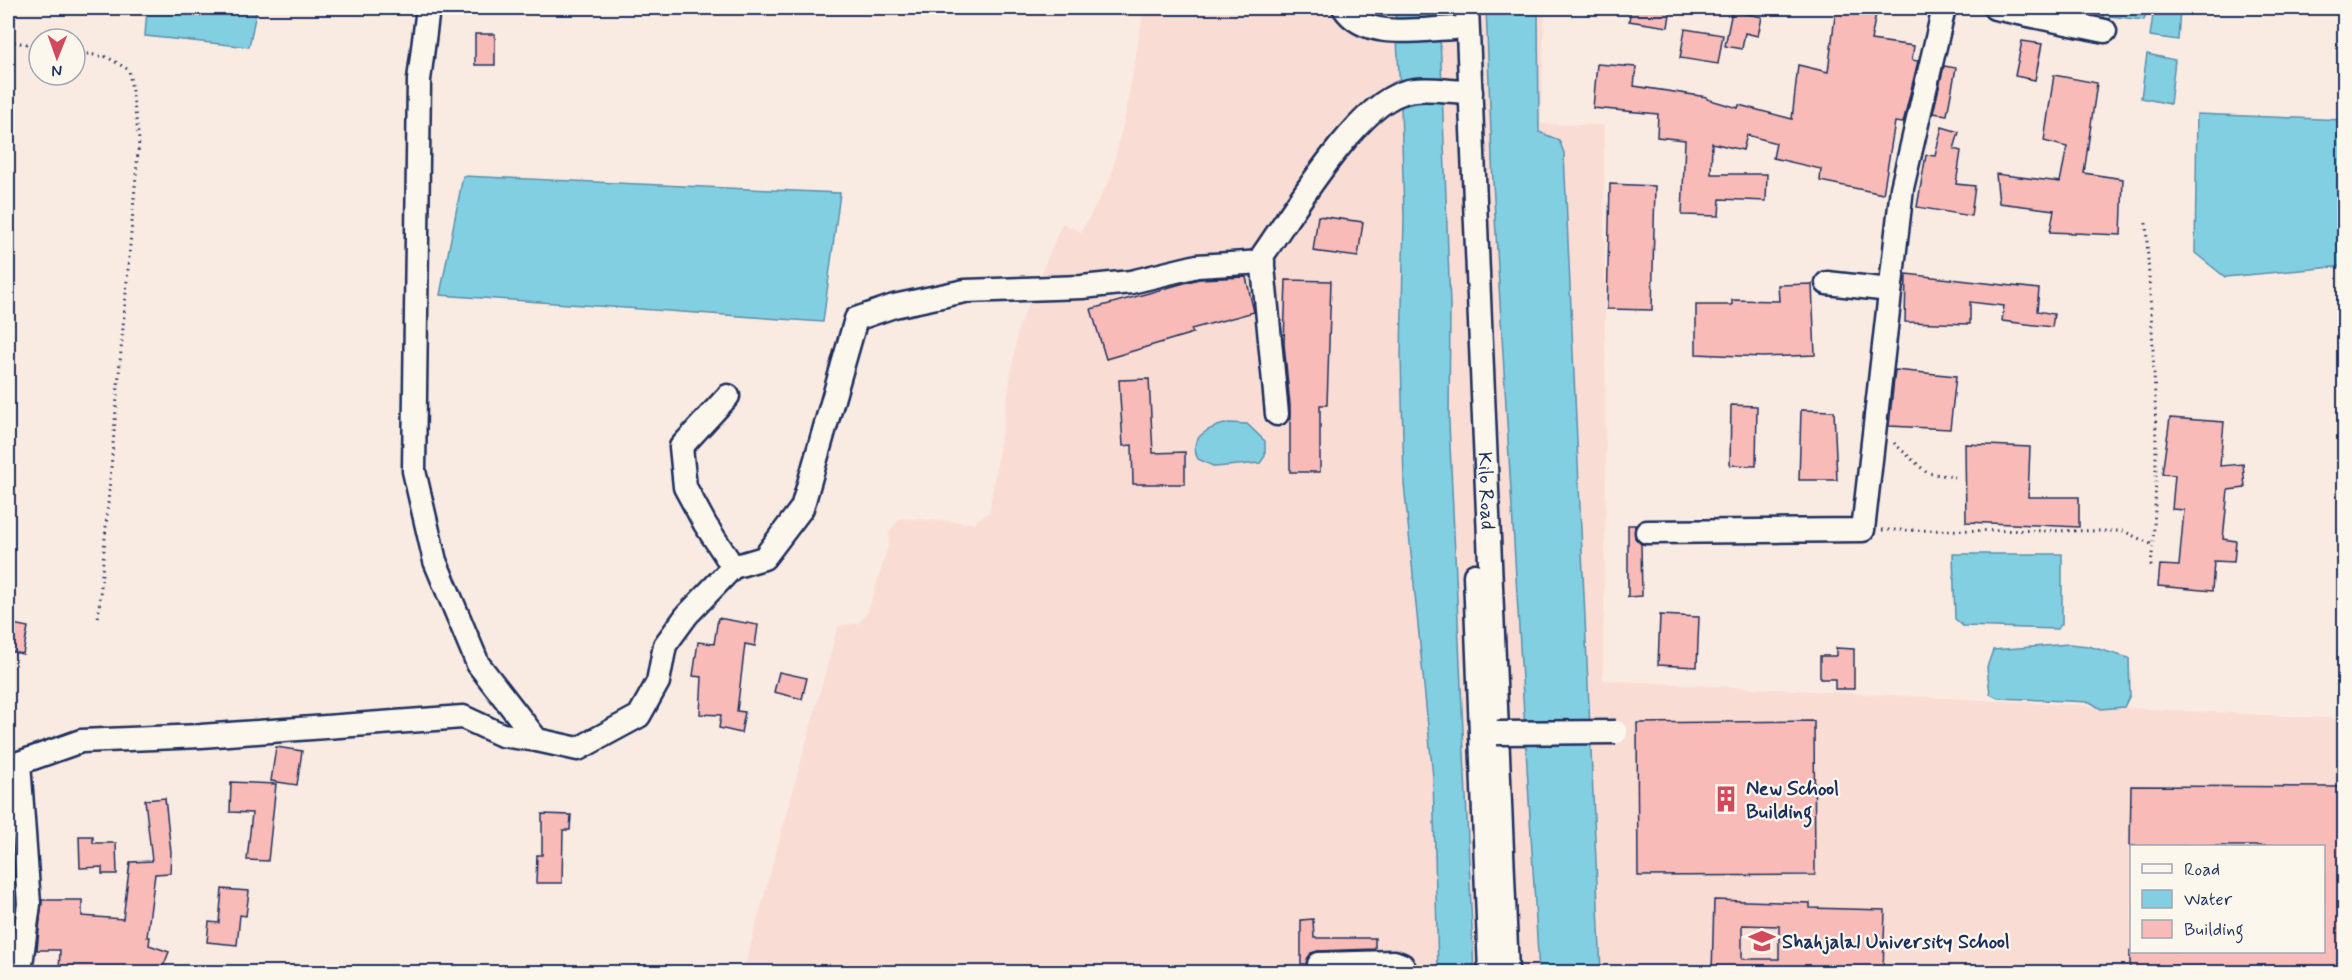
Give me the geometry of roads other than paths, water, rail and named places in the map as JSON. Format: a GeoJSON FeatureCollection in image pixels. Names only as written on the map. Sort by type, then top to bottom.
{"type":"FeatureCollection","features":[{"type":"Feature","properties":{"kind":"street"},"geometry":{"type":"LineString","coordinates":[[428,8],[419,80],[414,471],[435,561],[478,664],[537,740]]}},
{"type":"Feature","properties":{"kind":"street"},"geometry":{"type":"LineString","coordinates":[[1344,8],[1363,25],[1396,30],[1454,18]]}},
{"type":"Feature","properties":{"kind":"street","name":"Kilo Road"},"geometry":{"type":"LineString","coordinates":[[1467,8],[1464,92],[1490,972]]}},
{"type":"Feature","properties":{"kind":"street"},"geometry":{"type":"LineString","coordinates":[[1647,532],[1863,530],[1902,188],[1944,8]]}},
{"type":"Feature","properties":{"kind":"street"},"geometry":{"type":"LineString","coordinates":[[1995,8],[2105,31]]}},
{"type":"Feature","properties":{"kind":"street","name":"Kilo Road"},"geometry":{"type":"LineString","coordinates":[[1454,18],[1464,92],[1507,972]]}},
{"type":"Feature","properties":{"kind":"street"},"geometry":{"type":"LineString","coordinates":[[1277,414],[1262,256],[1339,148],[1371,114],[1396,95],[1405,92],[1464,92]]}},
{"type":"Feature","properties":{"kind":"street"},"geometry":{"type":"LineString","coordinates":[[20,972],[29,904],[13,765],[81,741],[201,736],[463,717],[502,735],[578,749],[639,716],[658,682],[665,645],[687,615],[733,567],[765,558],[802,508],[856,319],[894,306],[965,291],[1082,287],[1131,282],[1197,266],[1263,262]]}},
{"type":"Feature","properties":{"kind":"street"},"geometry":{"type":"LineString","coordinates":[[1827,283],[1890,290]]}},
{"type":"Feature","properties":{"kind":"street"},"geometry":{"type":"LineString","coordinates":[[728,396],[681,447],[685,487],[705,524],[733,567]]}},
{"type":"Feature","properties":{"kind":"street"},"geometry":{"type":"LineString","coordinates":[[1497,733],[1616,732]]}},
{"type":"Feature","properties":{"kind":"street"},"geometry":{"type":"LineString","coordinates":[[1319,964],[1394,962],[1402,965],[1406,972]]}},
{"type":"Feature","properties":{"kind":"water"},"geometry":{"type":"Polygon","coordinates":[[[147,8],[257,8],[249,47],[145,36],[147,8]]]}},
{"type":"Feature","properties":{"kind":"water"},"geometry":{"type":"Polygon","coordinates":[[[1395,8],[1439,8],[1450,306],[1449,423],[1474,972],[1438,972],[1433,777],[1404,483],[1401,354],[1404,218],[1401,105],[1395,8]]]}},
{"type":"Feature","properties":{"kind":"water"},"geometry":{"type":"Polygon","coordinates":[[[1486,8],[1538,8],[1539,132],[1559,140],[1564,153],[1601,972],[1539,972],[1493,182],[1486,8]]]}},
{"type":"Feature","properties":{"kind":"water"},"geometry":{"type":"Polygon","coordinates":[[[2070,8],[2105,8],[2102,25],[2069,17],[2070,8]]]}},
{"type":"Feature","properties":{"kind":"water"},"geometry":{"type":"Polygon","coordinates":[[[2110,8],[2147,8],[2144,20],[2109,16],[2110,8]]]}},
{"type":"Feature","properties":{"kind":"water"},"geometry":{"type":"Polygon","coordinates":[[[2154,8],[2180,8],[2178,40],[2150,36],[2154,8]]]}},
{"type":"Feature","properties":{"kind":"water"},"geometry":{"type":"Polygon","coordinates":[[[2147,54],[2175,60],[2170,104],[2141,98],[2147,54]]]}},
{"type":"Feature","properties":{"kind":"water"},"geometry":{"type":"Polygon","coordinates":[[[2197,114],[2344,120],[2344,266],[2225,277],[2195,253],[2197,114]]]}},
{"type":"Feature","properties":{"kind":"water"},"geometry":{"type":"Polygon","coordinates":[[[463,176],[840,193],[823,322],[440,295],[463,176]]]}},
{"type":"Feature","properties":{"kind":"water"},"geometry":{"type":"Polygon","coordinates":[[[1230,423],[1247,424],[1265,441],[1265,456],[1260,463],[1215,467],[1198,459],[1195,444],[1198,438],[1209,430],[1230,423]]]}},
{"type":"Feature","properties":{"kind":"water"},"geometry":{"type":"Polygon","coordinates":[[[1953,554],[2062,554],[2062,624],[2057,629],[1963,626],[1955,619],[1953,554]]]}},
{"type":"Feature","properties":{"kind":"water"},"geometry":{"type":"Polygon","coordinates":[[[2069,644],[2088,646],[2129,658],[2130,695],[2124,707],[2101,709],[2090,702],[1998,698],[1990,694],[1987,667],[1993,650],[2069,644]]]}},
{"type":"Feature","properties":{"kind":"place","name":"New School Building"},"geometry":{"type":"Point","coordinates":[1726,799]}},
{"type":"Feature","properties":{"kind":"place","name":"Shahjalal University School"},"geometry":{"type":"Point","coordinates":[1762,941]}}]}
